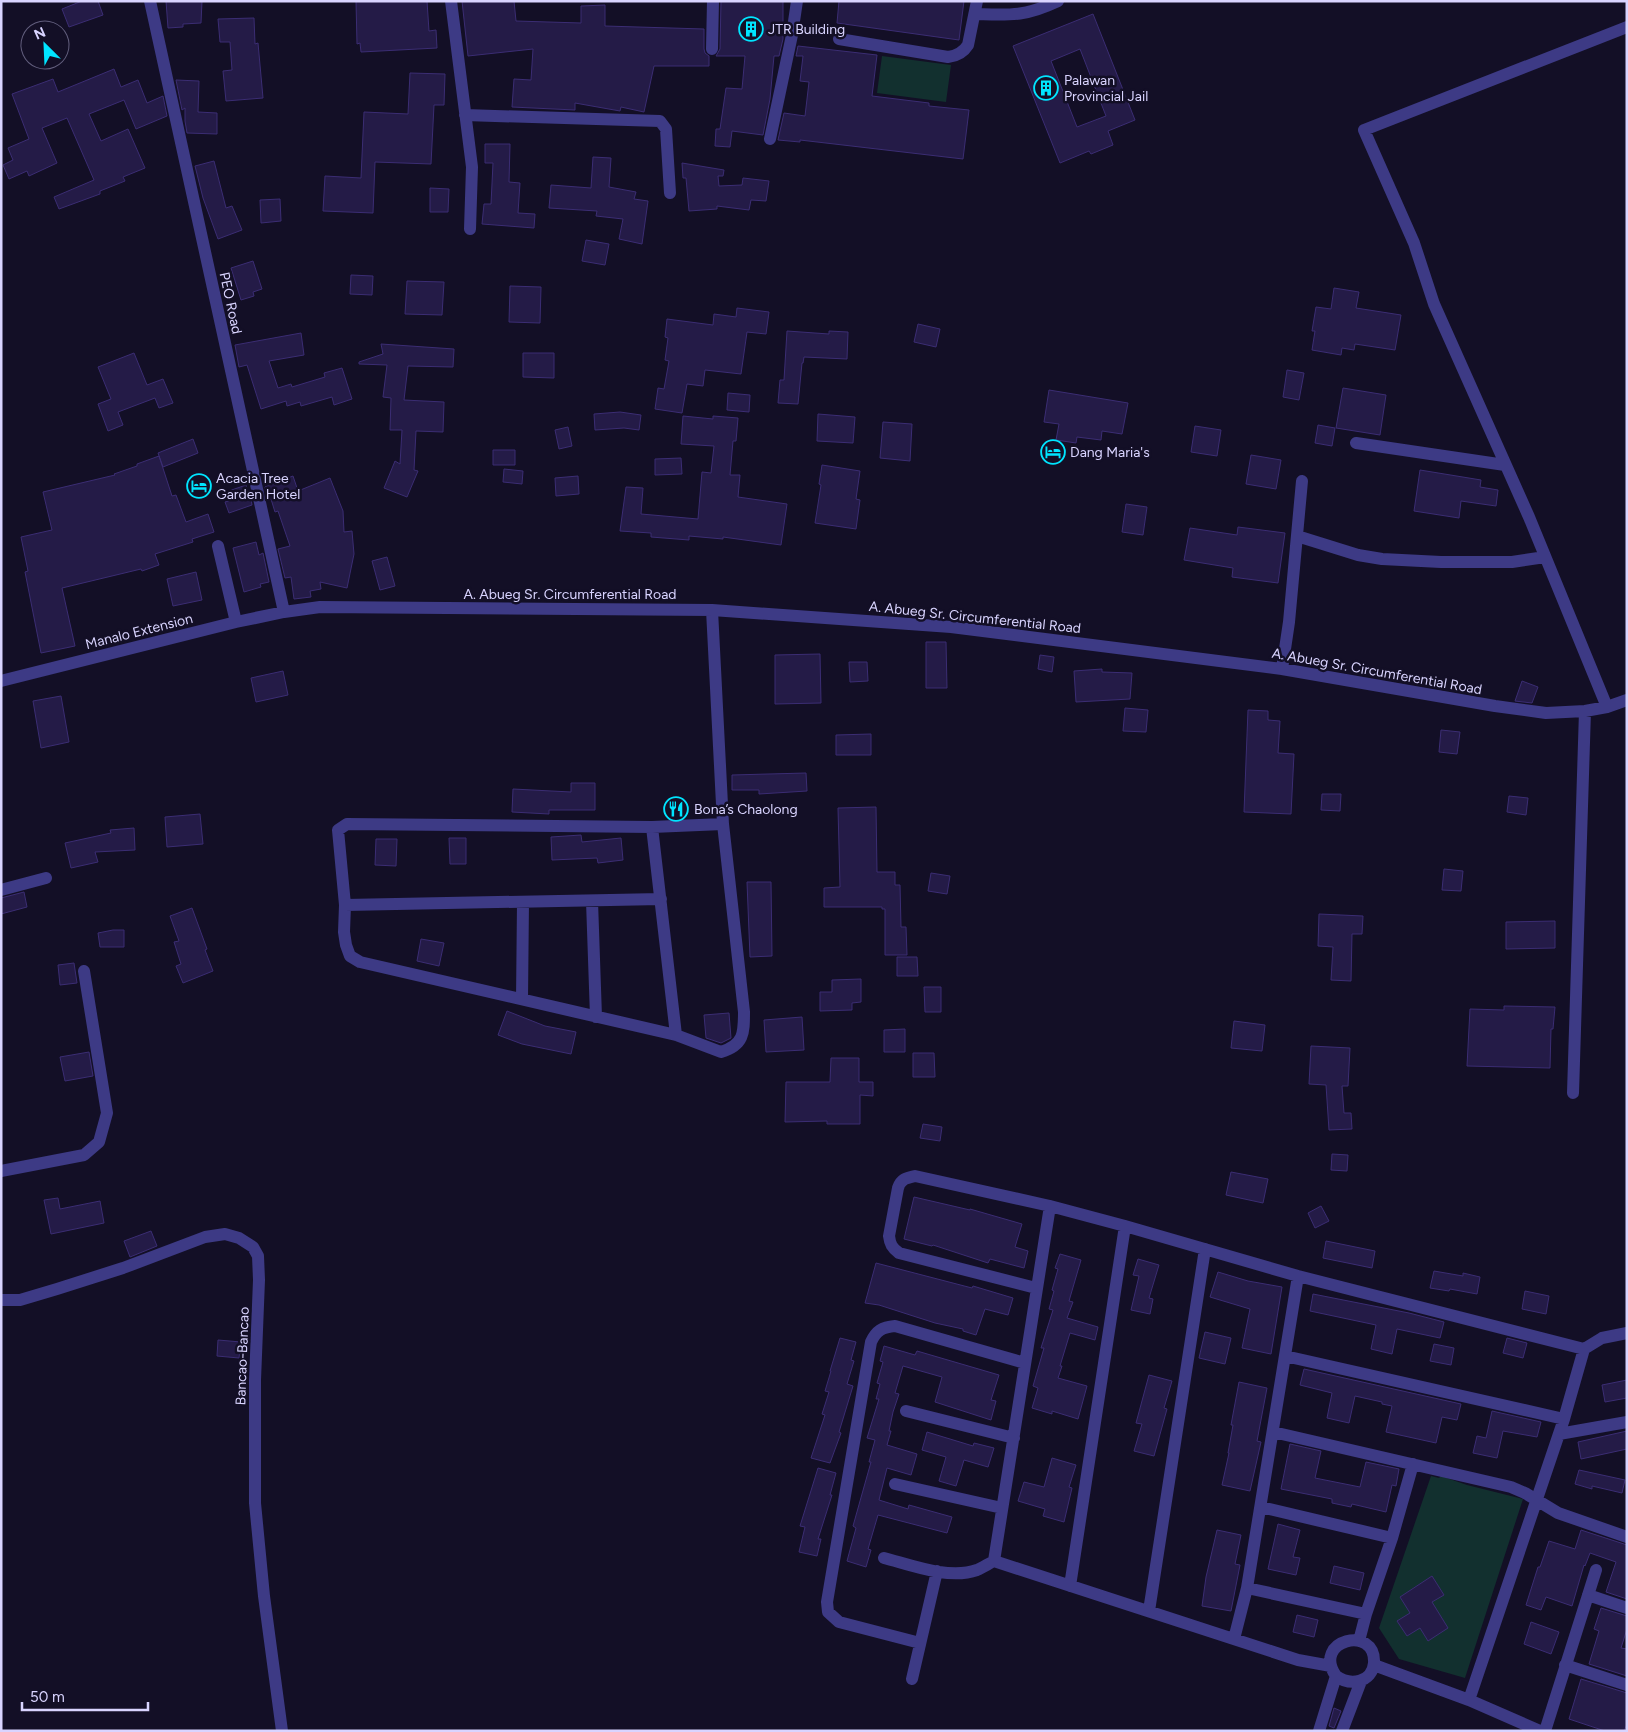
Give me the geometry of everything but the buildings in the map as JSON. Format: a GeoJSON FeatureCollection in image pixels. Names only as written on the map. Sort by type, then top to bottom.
{"type":"FeatureCollection","features":[{"type":"Feature","properties":{"kind":"street","name":"PEO Road"},"geometry":{"type":"LineString","coordinates":[[150,1],[284,612]]}},
{"type":"Feature","properties":{"kind":"street"},"geometry":{"type":"LineString","coordinates":[[451,1],[472,167],[470,229]]}},
{"type":"Feature","properties":{"kind":"street"},"geometry":{"type":"LineString","coordinates":[[712,49],[713,1]]}},
{"type":"Feature","properties":{"kind":"street"},"geometry":{"type":"LineString","coordinates":[[770,139],[792,35],[797,1]]}},
{"type":"Feature","properties":{"kind":"street"},"geometry":{"type":"LineString","coordinates":[[839,39],[948,57],[955,56],[965,50],[968,45],[976,8],[1013,16],[1029,13],[1058,1]]}},
{"type":"Feature","properties":{"kind":"street"},"geometry":{"type":"LineString","coordinates":[[1607,707],[1529,517],[1434,304],[1414,243],[1364,130],[1627,26]]}},
{"type":"Feature","properties":{"kind":"street"},"geometry":{"type":"LineString","coordinates":[[465,115],[660,121],[666,128],[670,193]]}},
{"type":"Feature","properties":{"kind":"street"},"geometry":{"type":"LineString","coordinates":[[1356,442],[1505,465]]}},
{"type":"Feature","properties":{"kind":"street"},"geometry":{"type":"LineString","coordinates":[[1282,669],[1289,622],[1302,481]]}},
{"type":"Feature","properties":{"kind":"street"},"geometry":{"type":"LineString","coordinates":[[1297,536],[1358,555],[1382,559],[1441,562],[1512,562],[1545,557]]}},
{"type":"Feature","properties":{"kind":"street"},"geometry":{"type":"LineString","coordinates":[[218,546],[236,622]]}},
{"type":"Feature","properties":{"kind":"street","name":"A. Abueg Sr. Circumferential Road"},"geometry":{"type":"LineString","coordinates":[[284,612],[320,607],[712,610],[951,627],[1282,669],[1546,713],[1585,711],[1607,707],[1627,700]]}},
{"type":"Feature","properties":{"kind":"street"},"geometry":{"type":"LineString","coordinates":[[712,610],[723,824],[744,1012],[744,1027],[741,1039],[736,1046],[722,1052],[676,1035],[360,962],[350,956],[346,945],[344,932],[345,905],[338,830],[347,824],[652,827],[723,824]]}},
{"type":"Feature","properties":{"kind":"street","name":"Manalo Extension"},"geometry":{"type":"LineString","coordinates":[[1,681],[236,622],[284,612]]}},
{"type":"Feature","properties":{"kind":"street"},"geometry":{"type":"LineString","coordinates":[[1573,1093],[1585,711]]}},
{"type":"Feature","properties":{"kind":"street"},"geometry":{"type":"LineString","coordinates":[[652,827],[676,1035]]}},
{"type":"Feature","properties":{"kind":"street"},"geometry":{"type":"LineString","coordinates":[[1,890],[46,878]]}},
{"type":"Feature","properties":{"kind":"street"},"geometry":{"type":"LineString","coordinates":[[592,900],[596,1017]]}},
{"type":"Feature","properties":{"kind":"street"},"geometry":{"type":"LineString","coordinates":[[345,905],[661,900]]}},
{"type":"Feature","properties":{"kind":"street"},"geometry":{"type":"LineString","coordinates":[[522,1000],[523,902]]}},
{"type":"Feature","properties":{"kind":"street"},"geometry":{"type":"LineString","coordinates":[[1,1171],[84,1155],[99,1142],[107,1113],[84,972]]}},
{"type":"Feature","properties":{"kind":"street"},"geometry":{"type":"LineString","coordinates":[[1036,1288],[899,1253],[891,1246],[889,1236],[900,1182],[915,1176],[1050,1206],[1298,1276],[1584,1349]]}},
{"type":"Feature","properties":{"kind":"street"},"geometry":{"type":"LineString","coordinates":[[994,1561],[1050,1206]]}},
{"type":"Feature","properties":{"kind":"street"},"geometry":{"type":"LineString","coordinates":[[1070,1586],[1125,1226]]}},
{"type":"Feature","properties":{"kind":"street","name":"Bancao-Bancao"},"geometry":{"type":"LineString","coordinates":[[1,1300],[20,1300],[57,1289],[123,1268],[205,1238],[225,1234],[246,1241],[253,1247],[258,1256],[259,1280],[255,1380],[255,1502],[264,1596],[282,1731]]}},
{"type":"Feature","properties":{"kind":"street"},"geometry":{"type":"LineString","coordinates":[[1148,1611],[1205,1249]]}},
{"type":"Feature","properties":{"kind":"street"},"geometry":{"type":"LineString","coordinates":[[1234,1639],[1247,1588],[1298,1276]]}},
{"type":"Feature","properties":{"kind":"street"},"geometry":{"type":"LineString","coordinates":[[920,1643],[839,1622],[828,1612],[827,1602],[871,1342],[875,1334],[881,1329],[895,1326],[1026,1363]]}},
{"type":"Feature","properties":{"kind":"street"},"geometry":{"type":"LineString","coordinates":[[1469,1700],[1564,1420],[1584,1349],[1602,1338],[1627,1333]]}},
{"type":"Feature","properties":{"kind":"street"},"geometry":{"type":"LineString","coordinates":[[1286,1356],[1564,1420]]}},
{"type":"Feature","properties":{"kind":"street"},"geometry":{"type":"LineString","coordinates":[[906,1411],[1014,1438]]}},
{"type":"Feature","properties":{"kind":"street"},"geometry":{"type":"LineString","coordinates":[[1559,1434],[1627,1422]]}},
{"type":"Feature","properties":{"kind":"street"},"geometry":{"type":"LineString","coordinates":[[1273,1432],[1511,1487],[1536,1499],[1558,1513],[1627,1537]]}},
{"type":"Feature","properties":{"kind":"street"},"geometry":{"type":"LineString","coordinates":[[1359,1641],[1366,1614],[1392,1538],[1413,1464]]}},
{"type":"Feature","properties":{"kind":"street"},"geometry":{"type":"LineString","coordinates":[[895,1484],[1002,1508]]}},
{"type":"Feature","properties":{"kind":"street"},"geometry":{"type":"LineString","coordinates":[[1261,1507],[1392,1538]]}},
{"type":"Feature","properties":{"kind":"street"},"geometry":{"type":"LineString","coordinates":[[884,1558],[947,1573],[977,1570],[994,1561],[1333,1671],[1347,1682],[1361,1681]]}},
{"type":"Feature","properties":{"kind":"street"},"geometry":{"type":"LineString","coordinates":[[1545,1731],[1596,1570]]}},
{"type":"Feature","properties":{"kind":"street"},"geometry":{"type":"LineString","coordinates":[[912,1679],[937,1571]]}},
{"type":"Feature","properties":{"kind":"street"},"geometry":{"type":"LineString","coordinates":[[1247,1588],[1366,1614]]}},
{"type":"Feature","properties":{"kind":"street"},"geometry":{"type":"LineString","coordinates":[[1588,1595],[1627,1608]]}},
{"type":"Feature","properties":{"kind":"street"},"geometry":{"type":"LineString","coordinates":[[1319,1731],[1333,1671],[1330,1659],[1333,1651],[1344,1641],[1359,1641],[1369,1648],[1374,1658],[1374,1664],[1369,1674],[1361,1681],[1342,1731]]}},
{"type":"Feature","properties":{"kind":"street"},"geometry":{"type":"LineString","coordinates":[[1374,1664],[1469,1700],[1540,1731]]}},
{"type":"Feature","properties":{"kind":"street"},"geometry":{"type":"LineString","coordinates":[[1565,1665],[1627,1685]]}},
{"type":"Feature","properties":{"kind":"green space"},"geometry":{"type":"Polygon","coordinates":[[[882,56],[951,65],[946,102],[877,93],[882,56]]]}},
{"type":"Feature","properties":{"kind":"green space"},"geometry":{"type":"Polygon","coordinates":[[[1431,1476],[1439,1478],[1441,1476],[1467,1485],[1523,1499],[1465,1678],[1399,1659],[1379,1628],[1431,1476]]]}},
{"type":"Feature","properties":{"kind":"place","name":"JTR Building"},"geometry":{"type":"Point","coordinates":[751,29]}},
{"type":"Feature","properties":{"kind":"place","name":"Palawan Provincial Jail"},"geometry":{"type":"Point","coordinates":[1046,88]}},
{"type":"Feature","properties":{"kind":"place","name":"Dang Maria's"},"geometry":{"type":"Point","coordinates":[1053,452]}},
{"type":"Feature","properties":{"kind":"place","name":"Acacia Tree Garden Hotel"},"geometry":{"type":"Point","coordinates":[199,486]}},
{"type":"Feature","properties":{"kind":"place","name":"Bona’s Chaolong"},"geometry":{"type":"Point","coordinates":[676,809]}}]}
